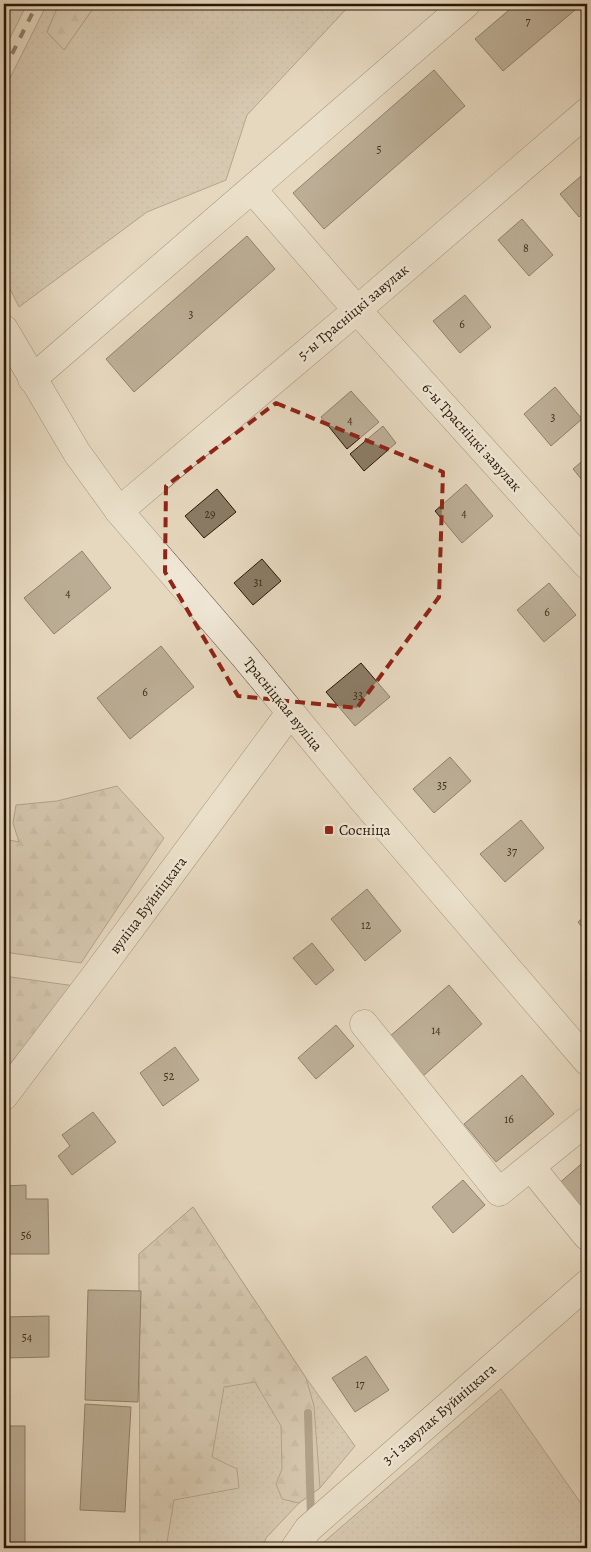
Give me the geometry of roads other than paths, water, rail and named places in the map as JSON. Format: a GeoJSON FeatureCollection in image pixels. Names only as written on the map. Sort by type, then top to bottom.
{"type":"FeatureCollection","features":[{"type":"Feature","properties":{"kind":"street"},"geometry":{"type":"LineString","coordinates":[[32,379],[466,4]]}},
{"type":"Feature","properties":{"kind":"street","name":"5-ы Трасніцкі завулак"},"geometry":{"type":"LineString","coordinates":[[118,511],[357,310],[587,112]]}},
{"type":"Feature","properties":{"kind":"street","name":"6-ы Трасніцкі завулак"},"geometry":{"type":"LineString","coordinates":[[252,188],[357,310],[587,565]]}},
{"type":"Feature","properties":{"kind":"street","name":"Трасніцкая вуліца"},"geometry":{"type":"LineString","coordinates":[[4,329],[77,453],[118,511],[245,657],[363,800],[587,1061]]}},
{"type":"Feature","properties":{"kind":"street","name":"вуліца Буйніцкага"},"geometry":{"type":"LineString","coordinates":[[4,1096],[290,713]]}},
{"type":"Feature","properties":{"kind":"street"},"geometry":{"type":"LineString","coordinates":[[364,1024],[500,1192],[587,1121]]}},
{"type":"Feature","properties":{"kind":"street"},"geometry":{"type":"LineString","coordinates":[[530,1167],[587,1236]]}},
{"type":"Feature","properties":{"kind":"street","name":"3-і завулак Буйніцкага"},"geometry":{"type":"LineString","coordinates":[[295,1548],[308,1529],[587,1284]]}},
{"type":"Feature","properties":{"kind":"waterway"},"geometry":{"type":"LineString","coordinates":[[308,1413],[311,1518]]}},
{"type":"Feature","properties":{"kind":"railway"},"geometry":{"type":"LineString","coordinates":[[4,70],[37,4]]}},
{"type":"Feature","properties":{"kind":"place","name":"Сосніца"},"geometry":{"type":"Point","coordinates":[329,830]}}]}
